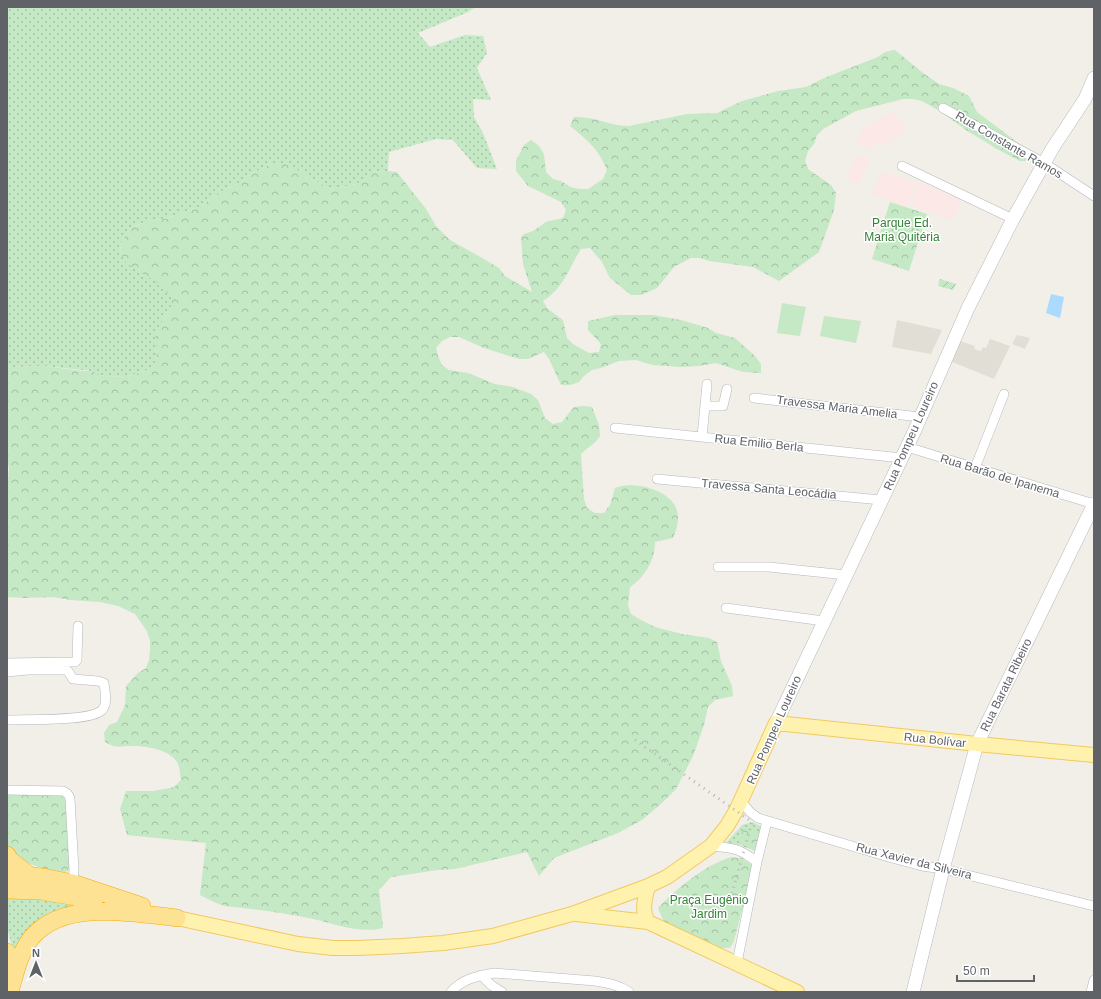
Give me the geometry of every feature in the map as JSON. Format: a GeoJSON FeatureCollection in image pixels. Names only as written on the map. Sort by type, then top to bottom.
{"type":"FeatureCollection","features":[{"type":"Feature","properties":{"kind":"highway"},"geometry":{"type":"LineString","coordinates":[[7,855],[10,860],[29,875]]}},
{"type":"Feature","properties":{"kind":"highway"},"geometry":{"type":"LineString","coordinates":[[7,874],[29,875],[73,883],[170,916]]}},
{"type":"Feature","properties":{"kind":"highway"},"geometry":{"type":"LineString","coordinates":[[7,890],[40,891],[73,896],[170,916]]}},
{"type":"Feature","properties":{"kind":"highway"},"geometry":{"type":"LineString","coordinates":[[11,990],[20,957],[32,937],[58,919],[92,912],[113,911],[170,916]]}},
{"type":"Feature","properties":{"kind":"highway"},"geometry":{"type":"LineString","coordinates":[[7,952],[11,990]]}},
{"type":"Feature","properties":{"kind":"main road","name":"Rua Bolívar"},"geometry":{"type":"LineString","coordinates":[[776,723],[1094,755]]}},
{"type":"Feature","properties":{"kind":"main road","name":"Rua Pompeu Loureiro"},"geometry":{"type":"LineString","coordinates":[[741,801],[776,723]]}},
{"type":"Feature","properties":{"kind":"main road"},"geometry":{"type":"LineString","coordinates":[[170,916],[298,944],[333,948],[443,943],[493,936],[572,914],[648,886],[677,871],[711,846],[727,826],[741,801]]}},
{"type":"Feature","properties":{"kind":"main road"},"geometry":{"type":"LineString","coordinates":[[648,886],[644,898],[644,916],[648,922]]}},
{"type":"Feature","properties":{"kind":"main road"},"geometry":{"type":"LineString","coordinates":[[572,914],[648,922],[797,992]]}},
{"type":"Feature","properties":{"kind":"street","name":"Rua Pompeu Loureiro"},"geometry":{"type":"LineString","coordinates":[[776,723],[882,500],[968,308],[1013,219],[1044,163],[1084,99],[1094,78]]}},
{"type":"Feature","properties":{"kind":"street","name":"Rua Constante Ramos"},"geometry":{"type":"LineString","coordinates":[[943,108],[1044,163],[1093,194]]}},
{"type":"Feature","properties":{"kind":"street"},"geometry":{"type":"LineString","coordinates":[[902,166],[1013,219]]}},
{"type":"Feature","properties":{"kind":"street"},"geometry":{"type":"LineString","coordinates":[[702,437],[707,384]]}},
{"type":"Feature","properties":{"kind":"street"},"geometry":{"type":"LineString","coordinates":[[705,406],[723,406],[727,388]]}},
{"type":"Feature","properties":{"kind":"street"},"geometry":{"type":"LineString","coordinates":[[975,468],[1004,394]]}},
{"type":"Feature","properties":{"kind":"street","name":"Travessa Maria Amelia"},"geometry":{"type":"LineString","coordinates":[[754,398],[920,417]]}},
{"type":"Feature","properties":{"kind":"street","name":"Rua Emilio Berla"},"geometry":{"type":"LineString","coordinates":[[615,428],[702,437],[904,452]]}},
{"type":"Feature","properties":{"kind":"street","name":"Rua Barão de Ipanema"},"geometry":{"type":"LineString","coordinates":[[904,452],[975,468],[1094,504]]}},
{"type":"Feature","properties":{"kind":"street","name":"Travessa Santa Leocádia"},"geometry":{"type":"LineString","coordinates":[[657,479],[882,500]]}},
{"type":"Feature","properties":{"kind":"street","name":"Rua Barata Ribeiro"},"geometry":{"type":"LineString","coordinates":[[912,992],[977,744],[1094,504]]}},
{"type":"Feature","properties":{"kind":"street"},"geometry":{"type":"LineString","coordinates":[[718,567],[769,567],[846,576]]}},
{"type":"Feature","properties":{"kind":"street"},"geometry":{"type":"LineString","coordinates":[[726,608],[824,621]]}},
{"type":"Feature","properties":{"kind":"street"},"geometry":{"type":"LineString","coordinates":[[7,663],[75,662],[77,660],[78,626]]}},
{"type":"Feature","properties":{"kind":"street"},"geometry":{"type":"LineString","coordinates":[[7,672],[28,670],[60,670],[68,671],[73,679],[98,680],[104,683],[105,704],[101,711],[94,715],[81,718],[7,720]]}},
{"type":"Feature","properties":{"kind":"street"},"geometry":{"type":"LineString","coordinates":[[7,790],[67,792],[70,798],[74,870],[73,883]]}},
{"type":"Feature","properties":{"kind":"street","name":"Rua Xavier da Silveira"},"geometry":{"type":"LineString","coordinates":[[741,801],[755,816],[768,821],[892,858],[1094,906]]}},
{"type":"Feature","properties":{"kind":"street"},"geometry":{"type":"LineString","coordinates":[[737,963],[757,862],[768,821]]}},
{"type":"Feature","properties":{"kind":"street"},"geometry":{"type":"LineString","coordinates":[[711,846],[736,848],[757,862]]}},
{"type":"Feature","properties":{"kind":"street"},"geometry":{"type":"LineString","coordinates":[[451,992],[458,984],[481,975],[494,973],[595,981],[611,984],[623,988],[629,992]]}},
{"type":"Feature","properties":{"kind":"street"},"geometry":{"type":"LineString","coordinates":[[481,975],[491,985],[502,992]]}},
{"type":"Feature","properties":{"kind":"street"},"geometry":{"type":"LineString","coordinates":[[1091,992],[1094,980]]}},
{"type":"Feature","properties":{"kind":"shaded area"},"geometry":{"type":"Polygon","coordinates":[[[894,112],[907,130],[883,147],[878,142],[874,148],[856,143],[861,132],[878,120],[894,112]]]}},
{"type":"Feature","properties":{"kind":"shaded area"},"geometry":{"type":"Polygon","coordinates":[[[857,156],[870,159],[859,184],[846,178],[857,156]]]}},
{"type":"Feature","properties":{"kind":"shaded area"},"geometry":{"type":"Polygon","coordinates":[[[882,172],[918,182],[907,208],[872,194],[882,172]]]}},
{"type":"Feature","properties":{"kind":"shaded area"},"geometry":{"type":"Polygon","coordinates":[[[920,182],[962,200],[953,220],[911,206],[920,182]]]}},
{"type":"Feature","properties":{"kind":"shaded area"},"geometry":{"type":"Polygon","coordinates":[[[897,320],[942,330],[931,354],[892,347],[897,320]]]}},
{"type":"Feature","properties":{"kind":"shaded area"},"geometry":{"type":"Polygon","coordinates":[[[1017,335],[1030,338],[1025,349],[1012,344],[1017,335]]]}},
{"type":"Feature","properties":{"kind":"shaded area"},"geometry":{"type":"Polygon","coordinates":[[[990,339],[1010,346],[994,379],[950,361],[960,341],[975,346],[974,349],[981,351],[983,347],[986,348],[990,339]]]}},
{"type":"Feature","properties":{"kind":"green space"},"geometry":{"type":"Polygon","coordinates":[[[7,7],[475,7],[468,12],[418,33],[430,47],[465,35],[483,36],[487,53],[477,68],[491,100],[473,99],[474,117],[483,133],[497,169],[477,168],[453,140],[436,139],[389,152],[388,171],[371,172],[365,180],[356,184],[330,189],[313,179],[270,164],[246,177],[239,183],[222,191],[199,207],[164,219],[145,222],[129,229],[120,245],[121,254],[134,268],[143,272],[159,284],[172,297],[172,307],[162,322],[155,348],[157,357],[154,366],[145,371],[128,376],[109,377],[92,371],[44,366],[7,366],[7,7]]]}},
{"type":"Feature","properties":{"kind":"green space"},"geometry":{"type":"Polygon","coordinates":[[[895,50],[939,84],[953,88],[969,96],[977,112],[1021,145],[1029,161],[1020,161],[995,148],[922,101],[903,99],[856,111],[823,129],[817,135],[814,144],[808,151],[805,161],[808,169],[831,185],[836,193],[834,210],[819,252],[779,281],[753,267],[709,261],[700,258],[691,258],[674,267],[657,288],[641,295],[631,295],[610,278],[602,262],[590,248],[581,249],[561,284],[543,301],[548,309],[563,320],[567,338],[573,344],[589,353],[599,352],[601,344],[588,330],[588,321],[615,315],[653,315],[681,320],[708,328],[716,333],[735,338],[755,356],[761,364],[761,373],[743,372],[716,363],[680,367],[653,365],[636,360],[619,361],[592,370],[579,382],[570,385],[561,385],[549,359],[544,352],[528,359],[519,359],[484,348],[459,337],[450,337],[442,341],[436,348],[442,365],[449,370],[468,373],[495,384],[513,387],[531,394],[538,400],[545,418],[553,424],[562,422],[574,407],[592,407],[599,425],[600,436],[581,454],[584,499],[587,508],[595,513],[604,513],[610,505],[615,488],[628,485],[645,487],[658,491],[671,500],[675,506],[678,513],[678,520],[673,538],[655,542],[655,549],[648,568],[645,573],[630,587],[628,605],[631,614],[655,627],[682,634],[709,638],[717,642],[721,661],[732,686],[733,696],[715,700],[708,707],[704,725],[693,756],[676,789],[642,820],[618,833],[554,858],[539,876],[527,852],[455,869],[391,877],[379,890],[383,928],[374,930],[348,928],[313,919],[269,911],[225,906],[216,903],[200,895],[206,843],[127,835],[120,809],[126,791],[154,791],[174,787],[181,780],[177,762],[163,751],[137,746],[118,747],[105,742],[104,733],[109,725],[117,722],[125,705],[126,686],[138,673],[146,668],[149,660],[150,641],[147,631],[135,614],[118,606],[100,602],[53,597],[7,597],[7,495],[9,468],[7,458],[7,366],[44,366],[92,371],[109,377],[128,376],[145,371],[154,366],[157,357],[155,339],[157,330],[172,307],[172,297],[159,284],[126,263],[121,254],[120,245],[129,229],[145,222],[164,219],[199,207],[222,191],[239,183],[246,177],[270,164],[280,163],[289,165],[330,189],[356,184],[365,180],[371,172],[397,172],[426,209],[436,226],[450,240],[499,268],[505,276],[532,292],[523,264],[521,237],[546,222],[563,218],[566,210],[561,202],[528,186],[516,171],[516,161],[524,145],[531,140],[539,146],[544,154],[546,172],[553,179],[561,181],[570,187],[588,189],[603,179],[607,170],[604,162],[596,150],[570,126],[574,117],[589,118],[622,126],[629,126],[687,114],[717,113],[742,101],[778,91],[806,87],[824,78],[878,57],[885,52],[895,50]]]}},
{"type":"Feature","properties":{"kind":"green space","name":"Parque Ed. Maria Quitéria"},"geometry":{"type":"Polygon","coordinates":[[[890,202],[927,214],[909,271],[872,259],[890,202]]]}},
{"type":"Feature","properties":{"kind":"green space"},"geometry":{"type":"Polygon","coordinates":[[[940,279],[956,284],[953,290],[938,286],[940,279]]]}},
{"type":"Feature","properties":{"kind":"green space"},"geometry":{"type":"Polygon","coordinates":[[[782,303],[806,307],[800,336],[777,333],[782,303]]]}},
{"type":"Feature","properties":{"kind":"green space"},"geometry":{"type":"Polygon","coordinates":[[[824,316],[861,321],[856,343],[820,336],[824,316]]]}},
{"type":"Feature","properties":{"kind":"green space"},"geometry":{"type":"Polygon","coordinates":[[[7,795],[60,795],[64,798],[67,803],[70,865],[68,871],[64,872],[38,867],[23,861],[7,850],[7,795]]]}},
{"type":"Feature","properties":{"kind":"green space"},"geometry":{"type":"Polygon","coordinates":[[[752,822],[762,827],[755,851],[744,845],[725,844],[742,825],[752,822]]]}},
{"type":"Feature","properties":{"kind":"green space"},"geometry":{"type":"Polygon","coordinates":[[[744,828],[761,832],[755,851],[738,844],[744,828]]]}},
{"type":"Feature","properties":{"kind":"green space","name":"Praça Eugênio Jardim"},"geometry":{"type":"Polygon","coordinates":[[[732,857],[743,859],[752,865],[752,871],[734,941],[730,948],[720,948],[669,925],[663,920],[658,908],[673,893],[702,871],[722,860],[732,857]]]}},
{"type":"Feature","properties":{"kind":"green space"},"geometry":{"type":"Polygon","coordinates":[[[7,894],[84,904],[13,950],[7,928],[7,894]]]}},
{"type":"Feature","properties":{"kind":"water"},"geometry":{"type":"Polygon","coordinates":[[[1051,294],[1064,297],[1060,318],[1046,313],[1051,294]]]}},
{"type":"Feature","properties":{"kind":"railway"},"geometry":{"type":"LineString","coordinates":[[635,740],[752,822],[732,893]]}}]}
